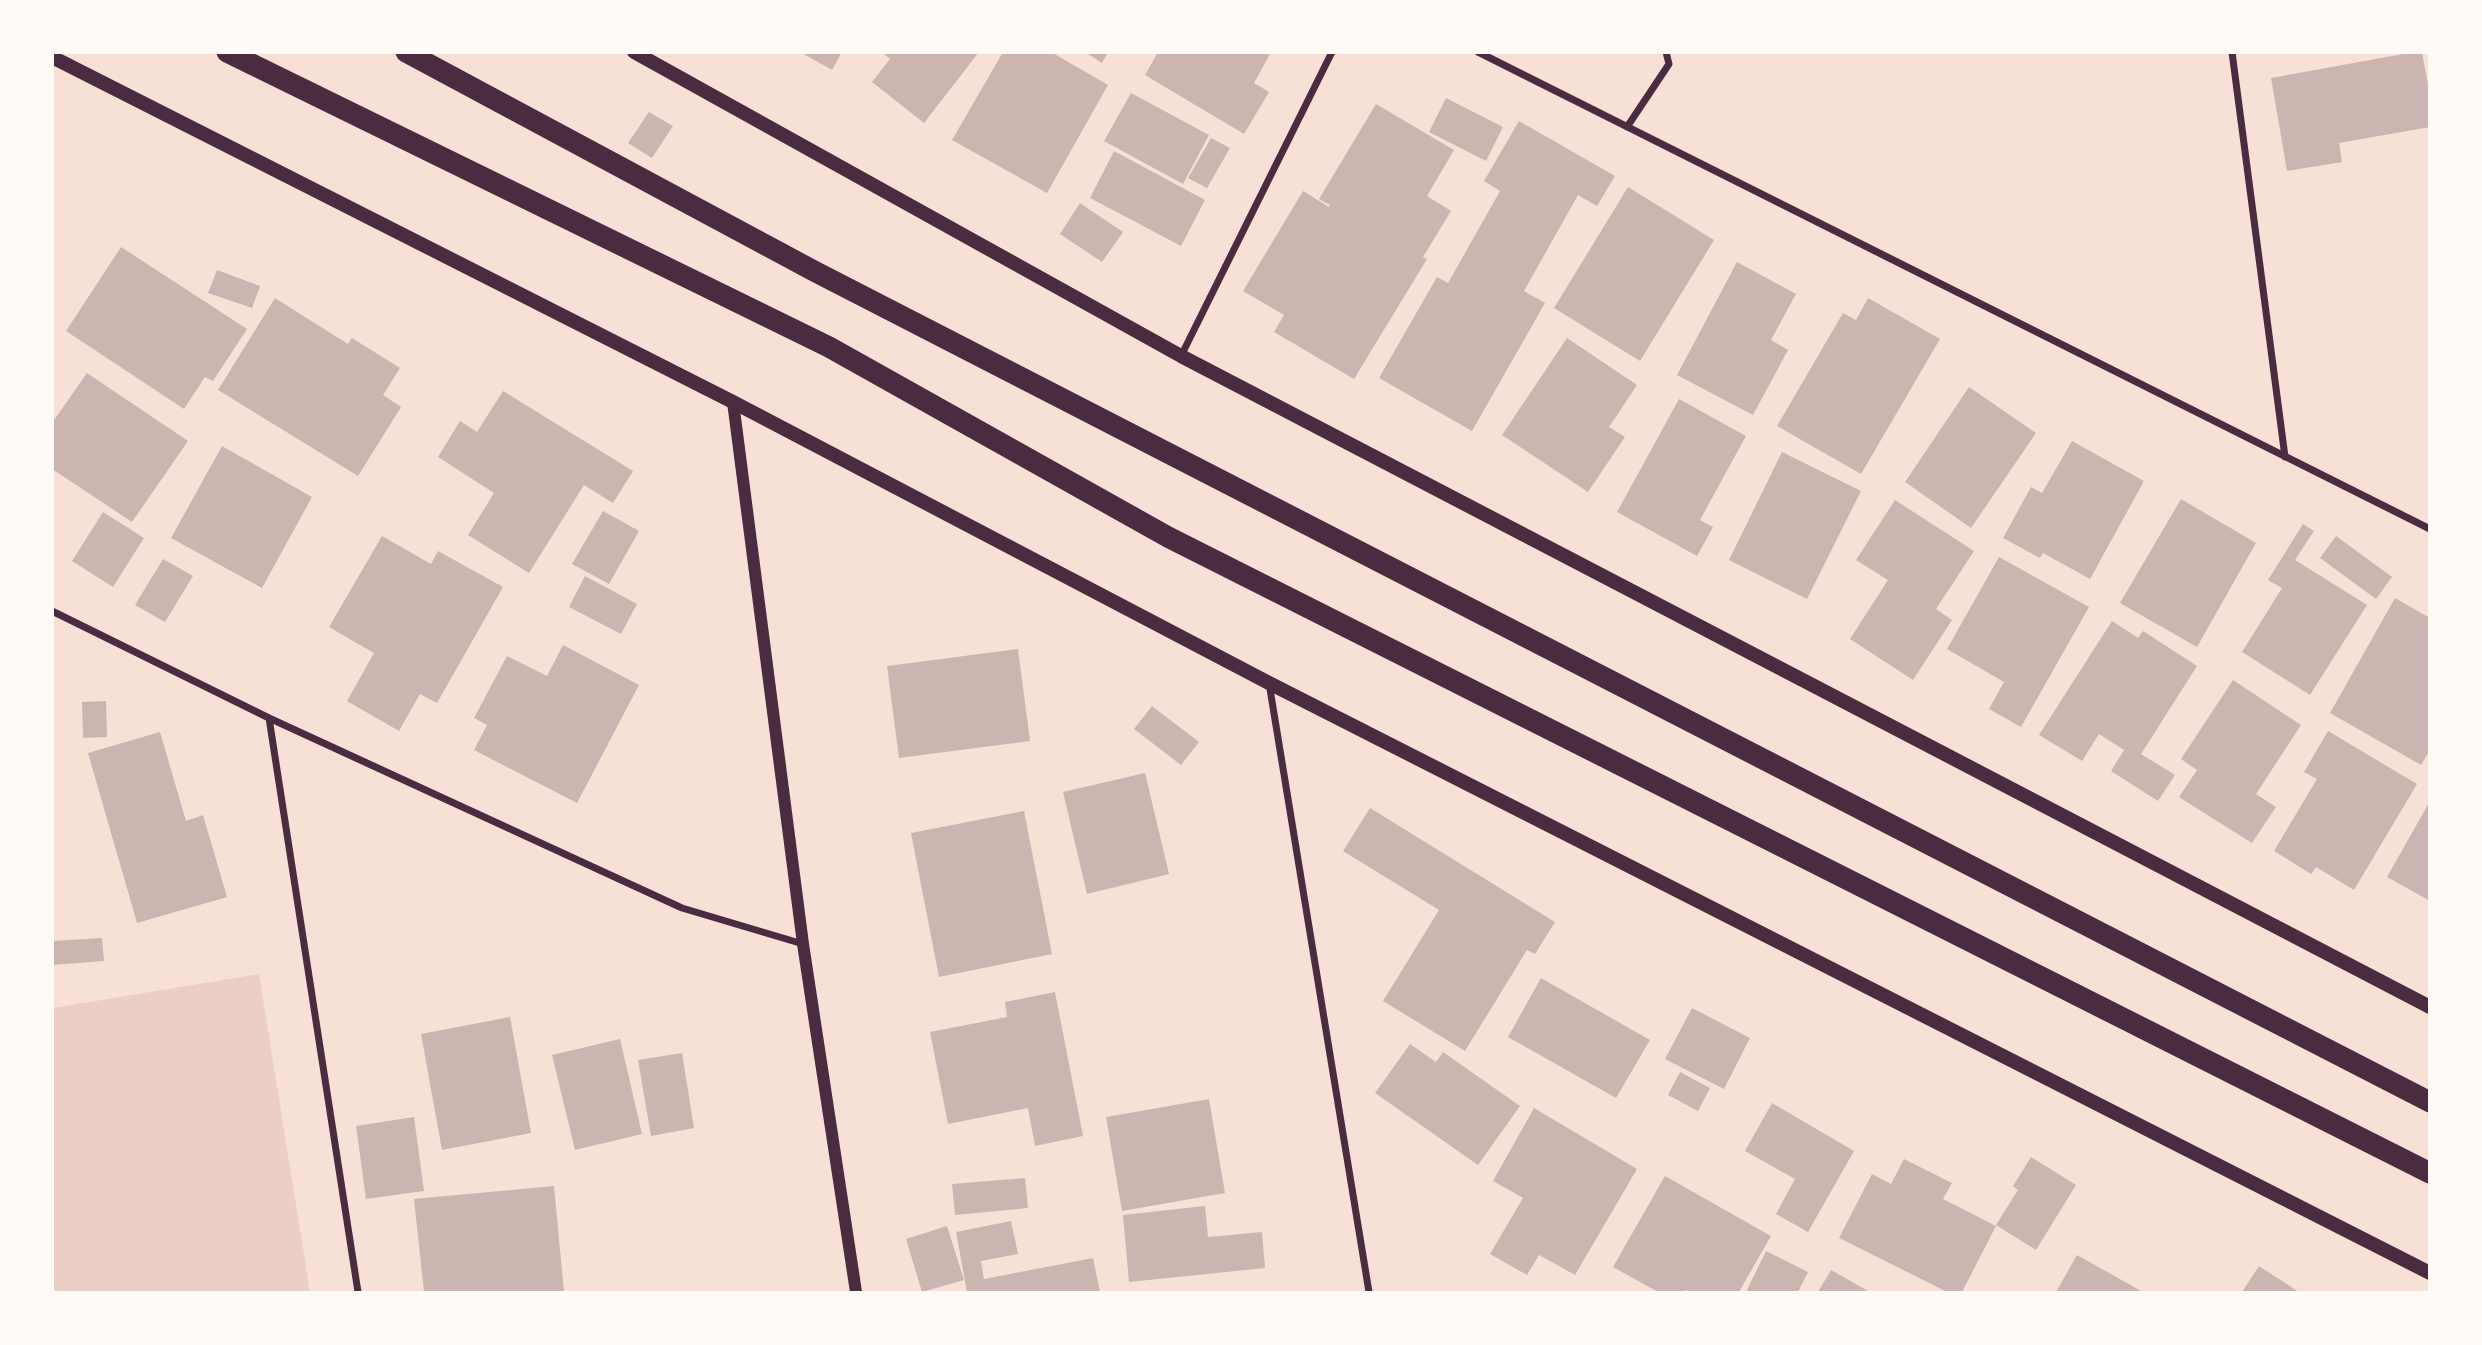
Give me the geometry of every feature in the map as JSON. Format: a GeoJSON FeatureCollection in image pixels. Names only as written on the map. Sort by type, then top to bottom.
{"type":"FeatureCollection","features":[{"type":"Feature","properties":{"kind":"highway"},"geometry":{"type":"LineString","coordinates":[[227,52],[829,347],[1168,537],[2430,1173]]}},
{"type":"Feature","properties":{"kind":"highway"},"geometry":{"type":"LineString","coordinates":[[406,52],[827,278],[2430,1102]]}},
{"type":"Feature","properties":{"kind":"main road"},"geometry":{"type":"LineString","coordinates":[[634,52],[1181,356],[2430,1007]]}},
{"type":"Feature","properties":{"kind":"main road"},"geometry":{"type":"LineString","coordinates":[[52,57],[733,402],[1269,683],[2430,1273]]}},
{"type":"Feature","properties":{"kind":"street"},"geometry":{"type":"LineString","coordinates":[[1181,356],[1332,52]]}},
{"type":"Feature","properties":{"kind":"street"},"geometry":{"type":"LineString","coordinates":[[1478,52],[2430,529]]}},
{"type":"Feature","properties":{"kind":"street"},"geometry":{"type":"LineString","coordinates":[[1627,127],[1669,64],[1666,52]]}},
{"type":"Feature","properties":{"kind":"street"},"geometry":{"type":"LineString","coordinates":[[2232,52],[2286,457]]}},
{"type":"Feature","properties":{"kind":"street"},"geometry":{"type":"LineString","coordinates":[[733,402],[803,944],[856,1293]]}},
{"type":"Feature","properties":{"kind":"street"},"geometry":{"type":"LineString","coordinates":[[52,611],[269,718],[682,908],[803,944]]}},
{"type":"Feature","properties":{"kind":"street"},"geometry":{"type":"LineString","coordinates":[[1269,683],[1370,1292]]}},
{"type":"Feature","properties":{"kind":"street"},"geometry":{"type":"LineString","coordinates":[[269,718],[358,1293]]}},
{"type":"Feature","properties":{"kind":"shaded area"},"geometry":{"type":"Polygon","coordinates":[[[259,974],[310,1292],[53,1292],[53,1008],[259,974]]]}},
{"type":"Feature","properties":{"kind":"building"},"geometry":{"type":"Polygon","coordinates":[[[800,52],[842,52],[832,70],[800,52]]]}},
{"type":"Feature","properties":{"kind":"building"},"geometry":{"type":"Polygon","coordinates":[[[882,52],[979,52],[924,123],[872,82],[890,59],[882,52]]]}},
{"type":"Feature","properties":{"kind":"building"},"geometry":{"type":"Polygon","coordinates":[[[1003,52],[1051,52],[1108,85],[1047,193],[952,140],[1003,52]]]}},
{"type":"Feature","properties":{"kind":"building"},"geometry":{"type":"Polygon","coordinates":[[[1085,52],[1108,52],[1102,63],[1085,52]]]}},
{"type":"Feature","properties":{"kind":"building"},"geometry":{"type":"Polygon","coordinates":[[[1158,52],[1271,52],[1254,83],[1269,92],[1244,134],[1145,75],[1158,52]]]}},
{"type":"Feature","properties":{"kind":"building"},"geometry":{"type":"Polygon","coordinates":[[[2422,52],[2430,96],[2430,127],[2339,143],[2342,162],[2287,171],[2271,78],[2422,52]]]}},
{"type":"Feature","properties":{"kind":"building"},"geometry":{"type":"Polygon","coordinates":[[[1131,93],[1209,135],[1183,184],[1104,141],[1131,93]]]}},
{"type":"Feature","properties":{"kind":"building"},"geometry":{"type":"Polygon","coordinates":[[[1446,98],[1503,127],[1486,161],[1429,132],[1446,98]]]}},
{"type":"Feature","properties":{"kind":"building"},"geometry":{"type":"Polygon","coordinates":[[[1376,104],[1454,150],[1427,196],[1451,211],[1423,257],[1427,259],[1354,379],[1274,332],[1284,315],[1243,291],[1303,191],[1329,207],[1330,205],[1319,199],[1376,104]]]}},
{"type":"Feature","properties":{"kind":"building"},"geometry":{"type":"Polygon","coordinates":[[[649,112],[673,126],[652,158],[628,143],[649,112]]]}},
{"type":"Feature","properties":{"kind":"building"},"geometry":{"type":"Polygon","coordinates":[[[1519,121],[1615,176],[1597,206],[1578,195],[1524,291],[1545,303],[1472,431],[1379,378],[1437,277],[1448,283],[1500,191],[1484,181],[1519,121]]]}},
{"type":"Feature","properties":{"kind":"building"},"geometry":{"type":"Polygon","coordinates":[[[1211,138],[1230,148],[1207,188],[1188,178],[1211,138]]]}},
{"type":"Feature","properties":{"kind":"building"},"geometry":{"type":"Polygon","coordinates":[[[1114,151],[1205,200],[1181,246],[1090,198],[1114,151]]]}},
{"type":"Feature","properties":{"kind":"building"},"geometry":{"type":"Polygon","coordinates":[[[1628,187],[1714,240],[1640,361],[1554,308],[1628,187]]]}},
{"type":"Feature","properties":{"kind":"building"},"geometry":{"type":"Polygon","coordinates":[[[1080,203],[1123,232],[1102,262],[1060,234],[1080,203]]]}},
{"type":"Feature","properties":{"kind":"building"},"geometry":{"type":"Polygon","coordinates":[[[121,247],[247,329],[213,381],[205,377],[184,409],[66,331],[121,247]]]}},
{"type":"Feature","properties":{"kind":"building"},"geometry":{"type":"Polygon","coordinates":[[[1737,262],[1796,294],[1771,340],[1788,350],[1753,415],[1677,375],[1737,262]]]}},
{"type":"Feature","properties":{"kind":"building"},"geometry":{"type":"Polygon","coordinates":[[[217,270],[260,286],[252,308],[208,293],[217,270]]]}},
{"type":"Feature","properties":{"kind":"building"},"geometry":{"type":"Polygon","coordinates":[[[275,298],[348,344],[352,338],[400,368],[383,395],[401,407],[358,476],[218,390],[275,298]]]}},
{"type":"Feature","properties":{"kind":"building"},"geometry":{"type":"Polygon","coordinates":[[[1868,298],[1940,339],[1861,474],[1777,426],[1843,313],[1856,320],[1868,298]]]}},
{"type":"Feature","properties":{"kind":"building"},"geometry":{"type":"Polygon","coordinates":[[[1567,338],[1637,385],[1609,427],[1625,437],[1588,492],[1502,435],[1567,338]]]}},
{"type":"Feature","properties":{"kind":"building"},"geometry":{"type":"Polygon","coordinates":[[[87,373],[188,441],[132,522],[52,469],[52,423],[87,373]]]}},
{"type":"Feature","properties":{"kind":"building"},"geometry":{"type":"Polygon","coordinates":[[[1969,387],[2036,433],[1971,528],[1905,482],[1969,387]]]}},
{"type":"Feature","properties":{"kind":"building"},"geometry":{"type":"Polygon","coordinates":[[[503,391],[633,471],[613,503],[584,485],[529,573],[468,535],[494,493],[438,457],[460,421],[477,432],[503,391]]]}},
{"type":"Feature","properties":{"kind":"building"},"geometry":{"type":"Polygon","coordinates":[[[1679,399],[1746,436],[1700,520],[1713,527],[1697,556],[1617,512],[1679,399]]]}},
{"type":"Feature","properties":{"kind":"building"},"geometry":{"type":"Polygon","coordinates":[[[2072,441],[2144,481],[2090,579],[2043,553],[2040,558],[2003,538],[2031,487],[2042,493],[2072,441]]]}},
{"type":"Feature","properties":{"kind":"building"},"geometry":{"type":"Polygon","coordinates":[[[222,446],[312,497],[262,588],[171,538],[222,446]]]}},
{"type":"Feature","properties":{"kind":"building"},"geometry":{"type":"Polygon","coordinates":[[[1782,452],[1861,491],[1807,599],[1729,560],[1782,452]]]}},
{"type":"Feature","properties":{"kind":"building"},"geometry":{"type":"Polygon","coordinates":[[[2181,499],[2256,543],[2197,647],[2120,603],[2181,499]]]}},
{"type":"Feature","properties":{"kind":"building"},"geometry":{"type":"Polygon","coordinates":[[[1895,500],[1974,551],[1936,609],[1952,620],[1913,680],[1850,639],[1888,580],[1856,560],[1895,500]]]}},
{"type":"Feature","properties":{"kind":"building"},"geometry":{"type":"Polygon","coordinates":[[[603,511],[639,531],[609,584],[572,564],[603,511]]]}},
{"type":"Feature","properties":{"kind":"building"},"geometry":{"type":"Polygon","coordinates":[[[103,512],[144,538],[113,587],[72,561],[103,512]]]}},
{"type":"Feature","properties":{"kind":"building"},"geometry":{"type":"Polygon","coordinates":[[[2303,524],[2314,531],[2295,560],[2367,605],[2310,695],[2242,652],[2282,588],[2268,580],[2303,524]]]}},
{"type":"Feature","properties":{"kind":"building"},"geometry":{"type":"Polygon","coordinates":[[[382,536],[431,564],[438,551],[503,587],[437,703],[420,694],[399,731],[347,701],[374,653],[329,627],[382,536]]]}},
{"type":"Feature","properties":{"kind":"building"},"geometry":{"type":"Polygon","coordinates":[[[2336,536],[2392,577],[2376,599],[2320,558],[2336,536]]]}},
{"type":"Feature","properties":{"kind":"building"},"geometry":{"type":"Polygon","coordinates":[[[1999,557],[2089,607],[2021,727],[1989,709],[2004,682],[1947,649],[1999,557]]]}},
{"type":"Feature","properties":{"kind":"building"},"geometry":{"type":"Polygon","coordinates":[[[163,559],[193,576],[165,622],[135,605],[163,559]]]}},
{"type":"Feature","properties":{"kind":"building"},"geometry":{"type":"Polygon","coordinates":[[[585,576],[637,604],[621,634],[569,607],[585,576]]]}},
{"type":"Feature","properties":{"kind":"building"},"geometry":{"type":"Polygon","coordinates":[[[2395,598],[2430,618],[2430,750],[2421,765],[2330,713],[2395,598]]]}},
{"type":"Feature","properties":{"kind":"building"},"geometry":{"type":"Polygon","coordinates":[[[2112,621],[2138,638],[2143,631],[2197,666],[2141,754],[2175,775],[2158,801],[2111,771],[2124,750],[2099,734],[2082,761],[2039,735],[2112,621]]]}},
{"type":"Feature","properties":{"kind":"building"},"geometry":{"type":"Polygon","coordinates":[[[563,645],[639,685],[577,803],[474,750],[487,725],[474,718],[507,656],[547,676],[563,645]]]}},
{"type":"Feature","properties":{"kind":"building"},"geometry":{"type":"Polygon","coordinates":[[[1018,649],[1030,741],[899,758],[887,666],[1018,649]]]}},
{"type":"Feature","properties":{"kind":"building"},"geometry":{"type":"Polygon","coordinates":[[[2233,680],[2301,725],[2256,794],[2276,807],[2252,843],[2179,797],[2197,770],[2181,759],[2233,680]]]}},
{"type":"Feature","properties":{"kind":"building"},"geometry":{"type":"Polygon","coordinates":[[[106,701],[107,737],[83,738],[82,702],[106,701]]]}},
{"type":"Feature","properties":{"kind":"building"},"geometry":{"type":"Polygon","coordinates":[[[1152,706],[1199,742],[1181,765],[1134,729],[1152,706]]]}},
{"type":"Feature","properties":{"kind":"building"},"geometry":{"type":"Polygon","coordinates":[[[2328,731],[2417,784],[2354,890],[2316,867],[2311,874],[2274,851],[2317,779],[2304,772],[2328,731]]]}},
{"type":"Feature","properties":{"kind":"building"},"geometry":{"type":"Polygon","coordinates":[[[160,732],[186,821],[203,815],[227,897],[137,923],[88,753],[160,732]]]}},
{"type":"Feature","properties":{"kind":"building"},"geometry":{"type":"Polygon","coordinates":[[[1145,773],[1169,874],[1087,894],[1063,792],[1145,773]]]}},
{"type":"Feature","properties":{"kind":"building"},"geometry":{"type":"Polygon","coordinates":[[[2430,801],[2430,901],[2387,877],[2430,801]]]}},
{"type":"Feature","properties":{"kind":"building"},"geometry":{"type":"Polygon","coordinates":[[[1370,808],[1555,922],[1535,954],[1527,950],[1465,1051],[1383,1001],[1439,910],[1343,851],[1370,808]]]}},
{"type":"Feature","properties":{"kind":"building"},"geometry":{"type":"Polygon","coordinates":[[[1024,811],[1052,954],[939,977],[911,833],[1024,811]]]}},
{"type":"Feature","properties":{"kind":"building"},"geometry":{"type":"Polygon","coordinates":[[[102,938],[104,961],[52,965],[52,941],[102,938]]]}},
{"type":"Feature","properties":{"kind":"building"},"geometry":{"type":"Polygon","coordinates":[[[1541,978],[1650,1040],[1616,1098],[1508,1037],[1541,978]]]}},
{"type":"Feature","properties":{"kind":"building"},"geometry":{"type":"Polygon","coordinates":[[[1055,992],[1083,1136],[1035,1146],[1028,1108],[948,1124],[930,1032],[1007,1017],[1005,1002],[1055,992]]]}},
{"type":"Feature","properties":{"kind":"building"},"geometry":{"type":"Polygon","coordinates":[[[1692,1008],[1750,1038],[1724,1089],[1665,1059],[1692,1008]]]}},
{"type":"Feature","properties":{"kind":"building"},"geometry":{"type":"Polygon","coordinates":[[[510,1017],[531,1133],[442,1150],[421,1034],[510,1017]]]}},
{"type":"Feature","properties":{"kind":"building"},"geometry":{"type":"Polygon","coordinates":[[[620,1039],[642,1134],[575,1150],[552,1055],[620,1039]]]}},
{"type":"Feature","properties":{"kind":"building"},"geometry":{"type":"Polygon","coordinates":[[[1410,1044],[1436,1062],[1443,1052],[1520,1106],[1478,1165],[1375,1093],[1410,1044]]]}},
{"type":"Feature","properties":{"kind":"building"},"geometry":{"type":"Polygon","coordinates":[[[682,1053],[694,1128],[651,1136],[638,1060],[682,1053]]]}},
{"type":"Feature","properties":{"kind":"building"},"geometry":{"type":"Polygon","coordinates":[[[1680,1072],[1710,1088],[1698,1111],[1668,1095],[1680,1072]]]}},
{"type":"Feature","properties":{"kind":"building"},"geometry":{"type":"Polygon","coordinates":[[[1209,1099],[1225,1193],[1122,1211],[1106,1117],[1209,1099]]]}},
{"type":"Feature","properties":{"kind":"building"},"geometry":{"type":"Polygon","coordinates":[[[1772,1103],[1854,1151],[1808,1232],[1776,1214],[1795,1179],[1745,1151],[1772,1103]]]}},
{"type":"Feature","properties":{"kind":"building"},"geometry":{"type":"Polygon","coordinates":[[[1534,1108],[1637,1169],[1575,1275],[1539,1255],[1527,1275],[1490,1254],[1523,1198],[1493,1181],[1534,1108]]]}},
{"type":"Feature","properties":{"kind":"building"},"geometry":{"type":"Polygon","coordinates":[[[414,1117],[424,1191],[366,1199],[356,1126],[414,1117]]]}},
{"type":"Feature","properties":{"kind":"building"},"geometry":{"type":"Polygon","coordinates":[[[2031,1157],[2076,1185],[2036,1250],[1996,1225],[2018,1190],[2013,1186],[2031,1157]]]}},
{"type":"Feature","properties":{"kind":"building"},"geometry":{"type":"Polygon","coordinates":[[[1904,1159],[1952,1183],[1943,1199],[1996,1226],[1962,1292],[1947,1292],[1839,1238],[1872,1174],[1891,1184],[1904,1159]]]}},
{"type":"Feature","properties":{"kind":"building"},"geometry":{"type":"Polygon","coordinates":[[[1665,1176],[1771,1236],[1739,1292],[1658,1292],[1613,1267],[1665,1176]]]}},
{"type":"Feature","properties":{"kind":"building"},"geometry":{"type":"Polygon","coordinates":[[[1025,1178],[1028,1208],[955,1215],[952,1184],[1025,1178]]]}},
{"type":"Feature","properties":{"kind":"building"},"geometry":{"type":"Polygon","coordinates":[[[554,1186],[564,1292],[424,1292],[414,1199],[554,1186]]]}},
{"type":"Feature","properties":{"kind":"building"},"geometry":{"type":"Polygon","coordinates":[[[1205,1206],[1208,1237],[1262,1232],[1265,1268],[1129,1282],[1123,1215],[1205,1206]]]}},
{"type":"Feature","properties":{"kind":"building"},"geometry":{"type":"Polygon","coordinates":[[[1011,1221],[1018,1254],[981,1261],[984,1279],[1093,1258],[1100,1292],[967,1292],[956,1232],[1011,1221]]]}},
{"type":"Feature","properties":{"kind":"building"},"geometry":{"type":"Polygon","coordinates":[[[947,1226],[964,1280],[922,1292],[906,1239],[947,1226]]]}},
{"type":"Feature","properties":{"kind":"building"},"geometry":{"type":"Polygon","coordinates":[[[1766,1251],[1808,1272],[1798,1292],[1746,1292],[1766,1251]]]}},
{"type":"Feature","properties":{"kind":"building"},"geometry":{"type":"Polygon","coordinates":[[[2077,1255],[2143,1292],[2056,1292],[2077,1255]]]}},
{"type":"Feature","properties":{"kind":"building"},"geometry":{"type":"Polygon","coordinates":[[[2259,1266],[2299,1292],[2242,1292],[2259,1266]]]}},
{"type":"Feature","properties":{"kind":"building"},"geometry":{"type":"Polygon","coordinates":[[[1831,1270],[1870,1292],[1818,1292],[1831,1270]]]}}]}
